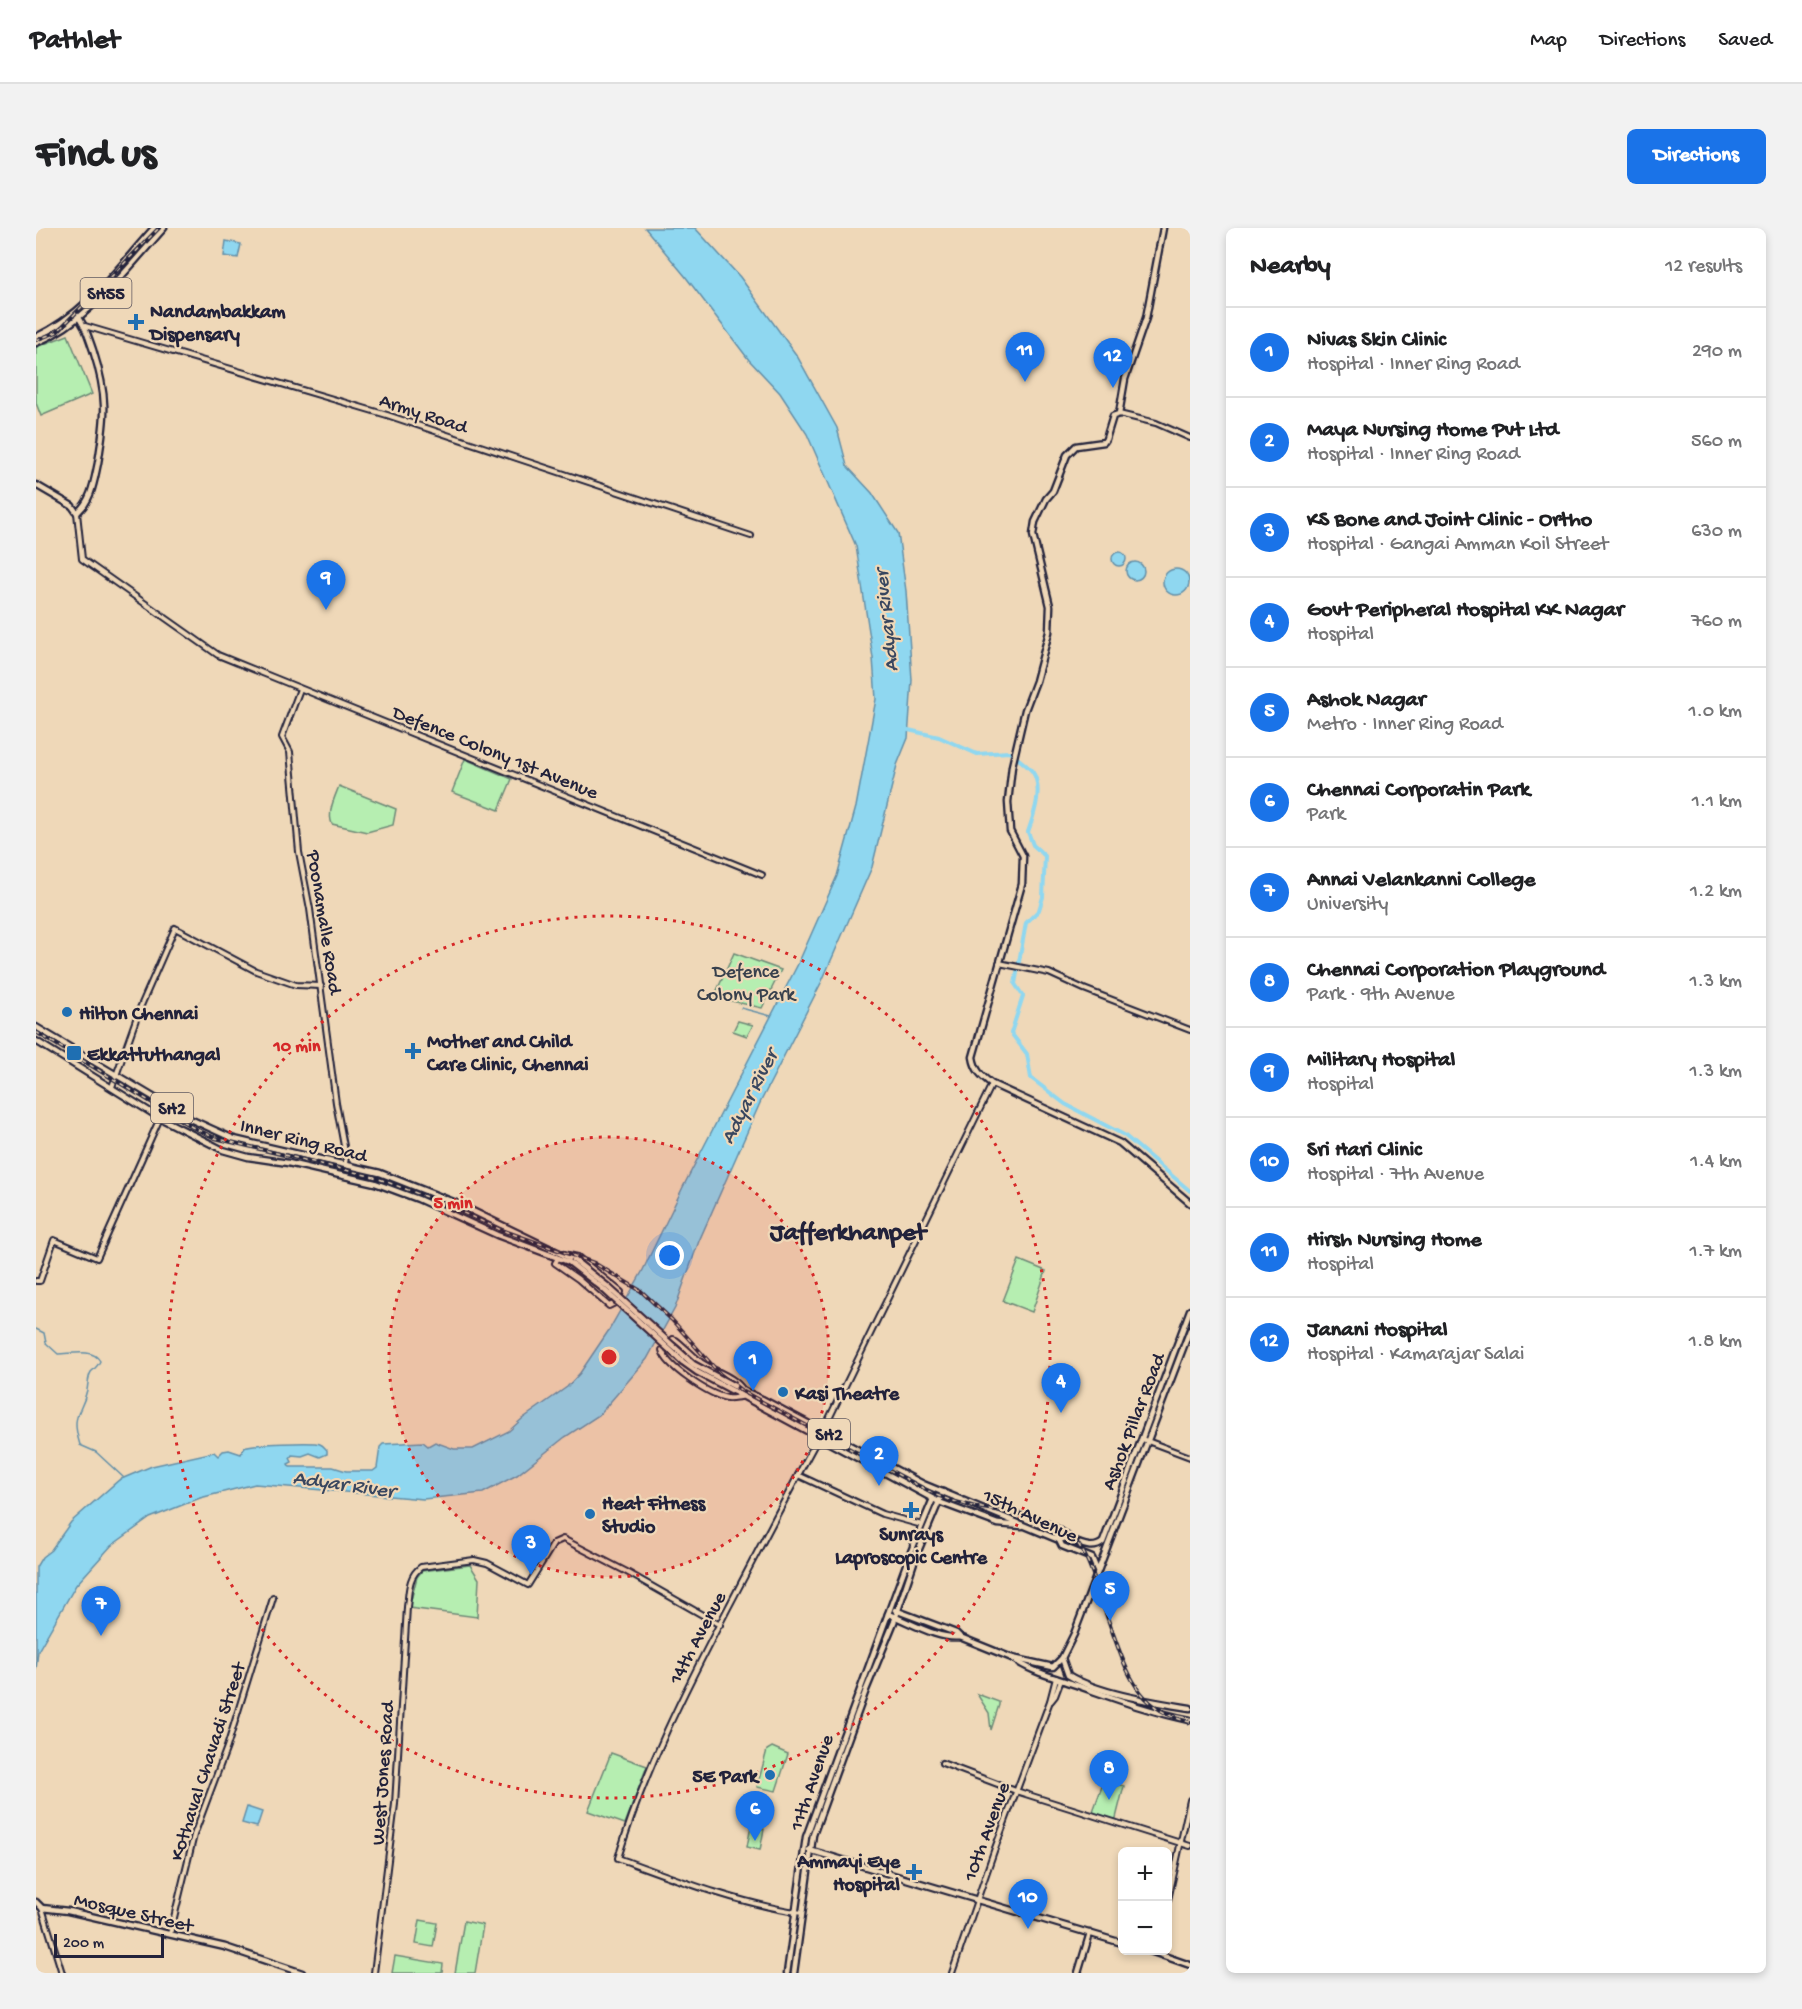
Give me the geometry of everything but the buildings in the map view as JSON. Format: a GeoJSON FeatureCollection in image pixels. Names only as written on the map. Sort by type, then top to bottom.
{"type":"FeatureCollection","features":[{"type":"Feature","properties":{"kind":"main road","name":"SH55"},"geometry":{"type":"LineString","coordinates":[[36,337],[75,313],[154,228]]}},
{"type":"Feature","properties":{"kind":"main road","name":"SH55"},"geometry":{"type":"LineString","coordinates":[[36,343],[58,333],[79,318],[164,228]]}},
{"type":"Feature","properties":{"kind":"main road"},"geometry":{"type":"LineString","coordinates":[[1163,228],[1146,318],[1125,379],[1119,414],[1113,416],[1104,442],[1076,446],[1067,455],[1054,488],[1036,518],[1034,535],[1050,606],[1049,632],[1012,764],[1008,802],[1010,831],[1023,856],[1022,884],[974,1057],[974,1065],[978,1072],[992,1084],[1120,1143],[1190,1203]]}},
{"type":"Feature","properties":{"kind":"main road"},"geometry":{"type":"LineString","coordinates":[[117,270],[122,275]]}},
{"type":"Feature","properties":{"kind":"main road"},"geometry":{"type":"LineString","coordinates":[[36,485],[67,503],[77,513],[85,505],[92,490],[105,414],[102,381],[85,326],[75,313]]}},
{"type":"Feature","properties":{"kind":"main road","name":"Inner Ring Road"},"geometry":{"type":"LineString","coordinates":[[36,1027],[190,1119],[234,1139],[380,1173],[456,1203],[560,1256]]}},
{"type":"Feature","properties":{"kind":"main road","name":"Inner Ring Road"},"geometry":{"type":"LineString","coordinates":[[36,1041],[160,1118],[223,1150],[248,1157],[288,1162],[375,1183],[418,1199],[497,1235],[572,1261],[612,1290],[693,1364],[742,1394]]}},
{"type":"Feature","properties":{"kind":"main road","name":"Ashok Pillar Road"},"geometry":{"type":"LineString","coordinates":[[1059,1540],[1065,1538],[1092,1548],[1103,1542],[1190,1310]]}},
{"type":"Feature","properties":{"kind":"main road","name":"Ashok Pillar Road"},"geometry":{"type":"LineString","coordinates":[[1097,1573],[1190,1330]]}},
{"type":"Feature","properties":{"kind":"main road","name":"SH2"},"geometry":{"type":"LineString","coordinates":[[742,1394],[823,1431],[923,1484],[943,1492]]}},
{"type":"Feature","properties":{"kind":"main road","name":"SH2"},"geometry":{"type":"LineString","coordinates":[[742,1394],[818,1438],[936,1501]]}},
{"type":"Feature","properties":{"kind":"main road"},"geometry":{"type":"LineString","coordinates":[[897,1620],[916,1556],[936,1501],[943,1492]]}},
{"type":"Feature","properties":{"kind":"main road","name":"15th Avenue"},"geometry":{"type":"LineString","coordinates":[[943,1492],[1059,1540],[1062,1546],[1092,1558],[1096,1564],[1097,1573]]}},
{"type":"Feature","properties":{"kind":"main road"},"geometry":{"type":"LineString","coordinates":[[936,1501],[998,1524],[1028,1527]]}},
{"type":"Feature","properties":{"kind":"main road","name":"11th Avenue"},"geometry":{"type":"LineString","coordinates":[[787,1973],[803,1848],[910,1554],[921,1526],[936,1501]]}},
{"type":"Feature","properties":{"kind":"main road"},"geometry":{"type":"LineString","coordinates":[[1117,1504],[1123,1507]]}},
{"type":"Feature","properties":{"kind":"main road"},"geometry":{"type":"LineString","coordinates":[[910,1554],[916,1556]]}},
{"type":"Feature","properties":{"kind":"main road"},"geometry":{"type":"LineString","coordinates":[[1012,1658],[1053,1667],[1062,1658],[1074,1634],[1097,1573]]}},
{"type":"Feature","properties":{"kind":"main road"},"geometry":{"type":"LineString","coordinates":[[890,1608],[956,1633],[960,1637],[1012,1658],[1036,1671],[1164,1714],[1190,1720]]}},
{"type":"Feature","properties":{"kind":"main road"},"geometry":{"type":"LineString","coordinates":[[888,1614],[897,1620],[952,1638],[960,1637]]}},
{"type":"Feature","properties":{"kind":"main road","name":"11th Avenue"},"geometry":{"type":"LineString","coordinates":[[794,1973],[813,1835],[866,1690],[897,1620]]}},
{"type":"Feature","properties":{"kind":"main road"},"geometry":{"type":"LineString","coordinates":[[1062,1658],[1068,1675],[1077,1681],[1190,1708]]}},
{"type":"Feature","properties":{"kind":"main road"},"geometry":{"type":"LineString","coordinates":[[803,1848],[1118,1942]]}},
{"type":"Feature","properties":{"kind":"main road"},"geometry":{"type":"LineString","coordinates":[[36,1902],[42,1908]]}},
{"type":"Feature","properties":{"kind":"main road","name":"Mosque Street"},"geometry":{"type":"LineString","coordinates":[[42,1908],[68,1911],[225,1947],[302,1973]]}},
{"type":"Feature","properties":{"kind":"main road"},"geometry":{"type":"LineString","coordinates":[[1078,1973],[1090,1933]]}},
{"type":"Feature","properties":{"kind":"main road"},"geometry":{"type":"LineString","coordinates":[[1163,1955],[1190,1965]]}},
{"type":"Feature","properties":{"kind":"street","name":"Army Road"},"geometry":{"type":"LineString","coordinates":[[85,326],[396,418],[752,536]]}},
{"type":"Feature","properties":{"kind":"street"},"geometry":{"type":"LineString","coordinates":[[1119,414],[1156,423],[1190,438]]}},
{"type":"Feature","properties":{"kind":"street","name":"Defence Colony 1st Avenue"},"geometry":{"type":"LineString","coordinates":[[77,513],[82,559],[218,655],[762,874]]}},
{"type":"Feature","properties":{"kind":"street","name":"Poonamalle Road"},"geometry":{"type":"LineString","coordinates":[[300,689],[282,737],[290,752],[299,852],[321,986],[336,1103],[346,1157],[345,1164]]}},
{"type":"Feature","properties":{"kind":"street"},"geometry":{"type":"LineString","coordinates":[[112,1087],[140,1008],[176,928],[256,971],[296,985],[321,986]]}},
{"type":"Feature","properties":{"kind":"street"},"geometry":{"type":"LineString","coordinates":[[999,965],[1049,973],[1190,1030]]}},
{"type":"Feature","properties":{"kind":"street"},"geometry":{"type":"LineString","coordinates":[[823,1431],[992,1084]]}},
{"type":"Feature","properties":{"kind":"street"},"geometry":{"type":"LineString","coordinates":[[36,1281],[40,1281],[54,1240],[97,1258],[160,1118]]}},
{"type":"Feature","properties":{"kind":"street"},"geometry":{"type":"LineString","coordinates":[[560,1256],[579,1257],[621,1292],[617,1302],[609,1306],[578,1279],[555,1263],[560,1256]]}},
{"type":"Feature","properties":{"kind":"street"},"geometry":{"type":"LineString","coordinates":[[673,1339],[676,1340],[701,1362],[735,1381],[742,1394],[727,1398],[705,1389],[669,1362],[662,1350],[673,1339]]}},
{"type":"Feature","properties":{"kind":"street","name":"14th Avenue"},"geometry":{"type":"LineString","coordinates":[[795,1912],[712,1890],[618,1858],[628,1825],[665,1731],[818,1438]]}},
{"type":"Feature","properties":{"kind":"street"},"geometry":{"type":"LineString","coordinates":[[1142,1439],[1190,1457]]}},
{"type":"Feature","properties":{"kind":"street"},"geometry":{"type":"LineString","coordinates":[[798,1475],[882,1514],[921,1526]]}},
{"type":"Feature","properties":{"kind":"street","name":"West Jones Road"},"geometry":{"type":"LineString","coordinates":[[374,1973],[393,1823],[411,1575],[421,1567],[474,1560],[487,1563],[528,1585],[554,1543],[563,1539],[720,1624]]}},
{"type":"Feature","properties":{"kind":"street","name":"Kothaval Chavadi Street"},"geometry":{"type":"LineString","coordinates":[[170,1934],[194,1835],[227,1747],[273,1598]]}},
{"type":"Feature","properties":{"kind":"street","name":"10th Avenue"},"geometry":{"type":"LineString","coordinates":[[952,1973],[1016,1791],[1050,1701],[1055,1696],[1059,1679]]}},
{"type":"Feature","properties":{"kind":"street"},"geometry":{"type":"LineString","coordinates":[[942,1763],[1016,1791],[1190,1846]]}},
{"type":"Feature","properties":{"kind":"street"},"geometry":{"type":"LineString","coordinates":[[1172,1878],[1190,1800]]}},
{"type":"Feature","properties":{"kind":"street"},"geometry":{"type":"LineString","coordinates":[[42,1908],[62,1973]]}},
{"type":"Feature","properties":{"kind":"street"},"geometry":{"type":"LineString","coordinates":[[795,1912],[802,1913]]}},
{"type":"Feature","properties":{"kind":"green space"},"geometry":{"type":"Polygon","coordinates":[[[68,335],[92,394],[41,416],[36,403],[36,347],[68,335]]]}},
{"type":"Feature","properties":{"kind":"green space"},"geometry":{"type":"Polygon","coordinates":[[[465,759],[512,779],[499,810],[452,792],[465,759]]]}},
{"type":"Feature","properties":{"kind":"green space"},"geometry":{"type":"Polygon","coordinates":[[[339,786],[396,809],[393,825],[367,832],[332,824],[331,810],[339,786]]]}},
{"type":"Feature","properties":{"kind":"green space","name":"Defence Colony Park"},"geometry":{"type":"Polygon","coordinates":[[[734,953],[781,970],[762,1008],[714,997],[734,953]]]}},
{"type":"Feature","properties":{"kind":"green space"},"geometry":{"type":"Polygon","coordinates":[[[738,1021],[753,1025],[747,1036],[733,1031],[738,1021]]]}},
{"type":"Feature","properties":{"kind":"green space"},"geometry":{"type":"Polygon","coordinates":[[[1019,1260],[1046,1271],[1032,1312],[1003,1301],[1019,1260]]]}},
{"type":"Feature","properties":{"kind":"green space"},"geometry":{"type":"Polygon","coordinates":[[[470,1565],[479,1579],[477,1617],[409,1608],[417,1577],[422,1571],[470,1565]]]}},
{"type":"Feature","properties":{"kind":"green space"},"geometry":{"type":"Polygon","coordinates":[[[977,1694],[999,1702],[991,1730],[989,1713],[977,1694]]]}},
{"type":"Feature","properties":{"kind":"green space","name":"5E Park"},"geometry":{"type":"Polygon","coordinates":[[[772,1747],[788,1754],[776,1791],[757,1787],[767,1750],[772,1747]]]}},
{"type":"Feature","properties":{"kind":"green space"},"geometry":{"type":"Polygon","coordinates":[[[611,1753],[647,1766],[625,1824],[588,1811],[611,1753]]]}},
{"type":"Feature","properties":{"kind":"green space"},"geometry":{"type":"Polygon","coordinates":[[[1104,1781],[1124,1786],[1115,1822],[1092,1814],[1104,1781]]]}},
{"type":"Feature","properties":{"kind":"green space"},"geometry":{"type":"Polygon","coordinates":[[[751,1826],[764,1829],[760,1850],[747,1847],[751,1826]]]}},
{"type":"Feature","properties":{"kind":"green space"},"geometry":{"type":"Polygon","coordinates":[[[420,1920],[437,1923],[433,1947],[416,1944],[420,1920]]]}},
{"type":"Feature","properties":{"kind":"green space"},"geometry":{"type":"Polygon","coordinates":[[[464,1921],[483,1925],[475,1973],[455,1973],[464,1921]]]}},
{"type":"Feature","properties":{"kind":"green space"},"geometry":{"type":"Polygon","coordinates":[[[395,1956],[443,1964],[442,1973],[392,1973],[395,1956]]]}},
{"type":"Feature","properties":{"kind":"water","name":"Adyar River"},"geometry":{"type":"Polygon","coordinates":[[[645,228],[695,228],[740,277],[797,356],[837,428],[847,466],[872,493],[898,533],[906,591],[912,680],[908,738],[897,765],[872,867],[822,981],[760,1103],[699,1241],[675,1308],[647,1359],[599,1415],[565,1437],[517,1475],[483,1493],[423,1499],[255,1484],[200,1498],[150,1518],[111,1546],[76,1585],[38,1651],[36,1670],[36,1567],[71,1522],[119,1480],[152,1466],[214,1452],[218,1456],[223,1451],[229,1450],[241,1454],[244,1447],[282,1443],[315,1443],[321,1444],[327,1450],[327,1454],[320,1457],[310,1453],[302,1456],[292,1455],[290,1458],[292,1462],[288,1464],[290,1467],[333,1467],[346,1471],[373,1471],[377,1468],[380,1447],[383,1444],[423,1442],[428,1446],[435,1442],[454,1449],[473,1449],[509,1431],[567,1387],[580,1373],[609,1330],[642,1272],[683,1187],[798,964],[837,876],[856,807],[876,699],[873,658],[856,546],[807,434],[780,393],[749,360],[645,228]]]}},
{"type":"Feature","properties":{"kind":"water"},"geometry":{"type":"Polygon","coordinates":[[[226,241],[241,244],[238,258],[224,256],[226,241]]]}},
{"type":"Feature","properties":{"kind":"water"},"geometry":{"type":"Polygon","coordinates":[[[1116,552],[1122,552],[1126,559],[1122,566],[1116,566],[1112,562],[1112,556],[1116,552]]]}},
{"type":"Feature","properties":{"kind":"water"},"geometry":{"type":"Polygon","coordinates":[[[1135,562],[1141,565],[1144,571],[1141,577],[1135,580],[1129,577],[1126,571],[1129,565],[1135,562]]]}},
{"type":"Feature","properties":{"kind":"water"},"geometry":{"type":"Polygon","coordinates":[[[1176,569],[1185,573],[1189,582],[1185,591],[1176,595],[1167,591],[1163,582],[1167,573],[1176,569]]]}},
{"type":"Feature","properties":{"kind":"water"},"geometry":{"type":"Polygon","coordinates":[[[247,1807],[262,1812],[257,1827],[242,1823],[247,1807]]]}},
{"type":"Feature","properties":{"kind":"pier"},"geometry":{"type":"Polygon","coordinates":[[[624,1297],[665,1333],[659,1344],[619,1307],[624,1297]]]}},
{"type":"Feature","properties":{"kind":"waterway"},"geometry":{"type":"LineString","coordinates":[[904,729],[939,737],[977,754],[1009,752],[1032,771],[1036,778],[1038,793],[1028,832],[1033,845],[1045,856],[1043,897],[1039,910],[1026,923],[1015,984],[1023,996],[1011,1033],[1027,1054],[1031,1078],[1065,1104],[1124,1135],[1190,1191]]}},
{"type":"Feature","properties":{"kind":"waterway"},"geometry":{"type":"LineString","coordinates":[[741,1008],[771,1016]]}},
{"type":"Feature","properties":{"kind":"waterway"},"geometry":{"type":"LineString","coordinates":[[36,1329],[44,1333],[46,1343],[58,1354],[87,1353],[97,1357],[100,1361],[89,1376],[85,1399],[76,1420],[77,1434],[80,1445],[96,1452],[123,1477]]}},
{"type":"Feature","properties":{"kind":"railway"},"geometry":{"type":"LineString","coordinates":[[36,340],[57,332],[159,228]]}},
{"type":"Feature","properties":{"kind":"railway"},"geometry":{"type":"LineString","coordinates":[[36,1032],[192,1127],[215,1138],[374,1177],[437,1201],[499,1229],[594,1263],[641,1291],[672,1320],[720,1374],[742,1391],[936,1495],[976,1507],[1037,1518],[1060,1527],[1075,1540],[1086,1558],[1126,1668],[1140,1692],[1161,1710],[1190,1722]]}},
{"type":"Feature","properties":{"kind":"place","name":"Nandambakkam Dispensary"},"geometry":{"type":"Point","coordinates":[136,322]}},
{"type":"Feature","properties":{"kind":"place","name":"Hirsh Nursing Home"},"geometry":{"type":"Point","coordinates":[1025,382]}},
{"type":"Feature","properties":{"kind":"place","name":"Janani Hospital"},"geometry":{"type":"Point","coordinates":[1113,388]}},
{"type":"Feature","properties":{"kind":"place","name":"Military Hospital"},"geometry":{"type":"Point","coordinates":[326,610]}},
{"type":"Feature","properties":{"kind":"place","name":"Hilton Chennai"},"geometry":{"type":"Point","coordinates":[67,1012]}},
{"type":"Feature","properties":{"kind":"place","name":"Mother and Child Care Clinic, Chennai"},"geometry":{"type":"Point","coordinates":[413,1051]}},
{"type":"Feature","properties":{"kind":"place","name":"Ekkattuthangal"},"geometry":{"type":"Point","coordinates":[74,1053]}},
{"type":"Feature","properties":{"kind":"place","name":"Nivas Skin Clinic"},"geometry":{"type":"Point","coordinates":[753,1391]}},
{"type":"Feature","properties":{"kind":"place","name":"Kasi Theatre"},"geometry":{"type":"Point","coordinates":[783,1392]}},
{"type":"Feature","properties":{"kind":"place","name":"Govt Peripheral Hospital KK Nagar"},"geometry":{"type":"Point","coordinates":[1061,1413]}},
{"type":"Feature","properties":{"kind":"place","name":"Maya Nursing Home Pvt Ltd"},"geometry":{"type":"Point","coordinates":[879,1486]}},
{"type":"Feature","properties":{"kind":"place","name":"Sunrays Laproscopic Centre"},"geometry":{"type":"Point","coordinates":[911,1510]}},
{"type":"Feature","properties":{"kind":"place","name":"Heat Fitness Studio"},"geometry":{"type":"Point","coordinates":[590,1514]}},
{"type":"Feature","properties":{"kind":"place","name":"KS Bone and Joint Clinic - Ortho"},"geometry":{"type":"Point","coordinates":[531,1575]}},
{"type":"Feature","properties":{"kind":"place","name":"Ashok Nagar"},"geometry":{"type":"Point","coordinates":[1110,1621]}},
{"type":"Feature","properties":{"kind":"place","name":"Annai Velankanni College"},"geometry":{"type":"Point","coordinates":[101,1636]}},
{"type":"Feature","properties":{"kind":"place","name":"5E Park"},"geometry":{"type":"Point","coordinates":[770,1775]}},
{"type":"Feature","properties":{"kind":"place","name":"Chennai Corporation Playground"},"geometry":{"type":"Point","coordinates":[1109,1800]}},
{"type":"Feature","properties":{"kind":"place","name":"Chennai Corporatin Park"},"geometry":{"type":"Point","coordinates":[755,1841]}},
{"type":"Feature","properties":{"kind":"place","name":"Ammayi Eye Hospital"},"geometry":{"type":"Point","coordinates":[914,1872]}},
{"type":"Feature","properties":{"kind":"place","name":"Sri Hari Clinic"},"geometry":{"type":"Point","coordinates":[1028,1929]}},
{"type":"Feature","properties":{"kind":"district","name":"Jafferkhanpet"},"geometry":{"type":"Point","coordinates":[848,1230]}}]}
